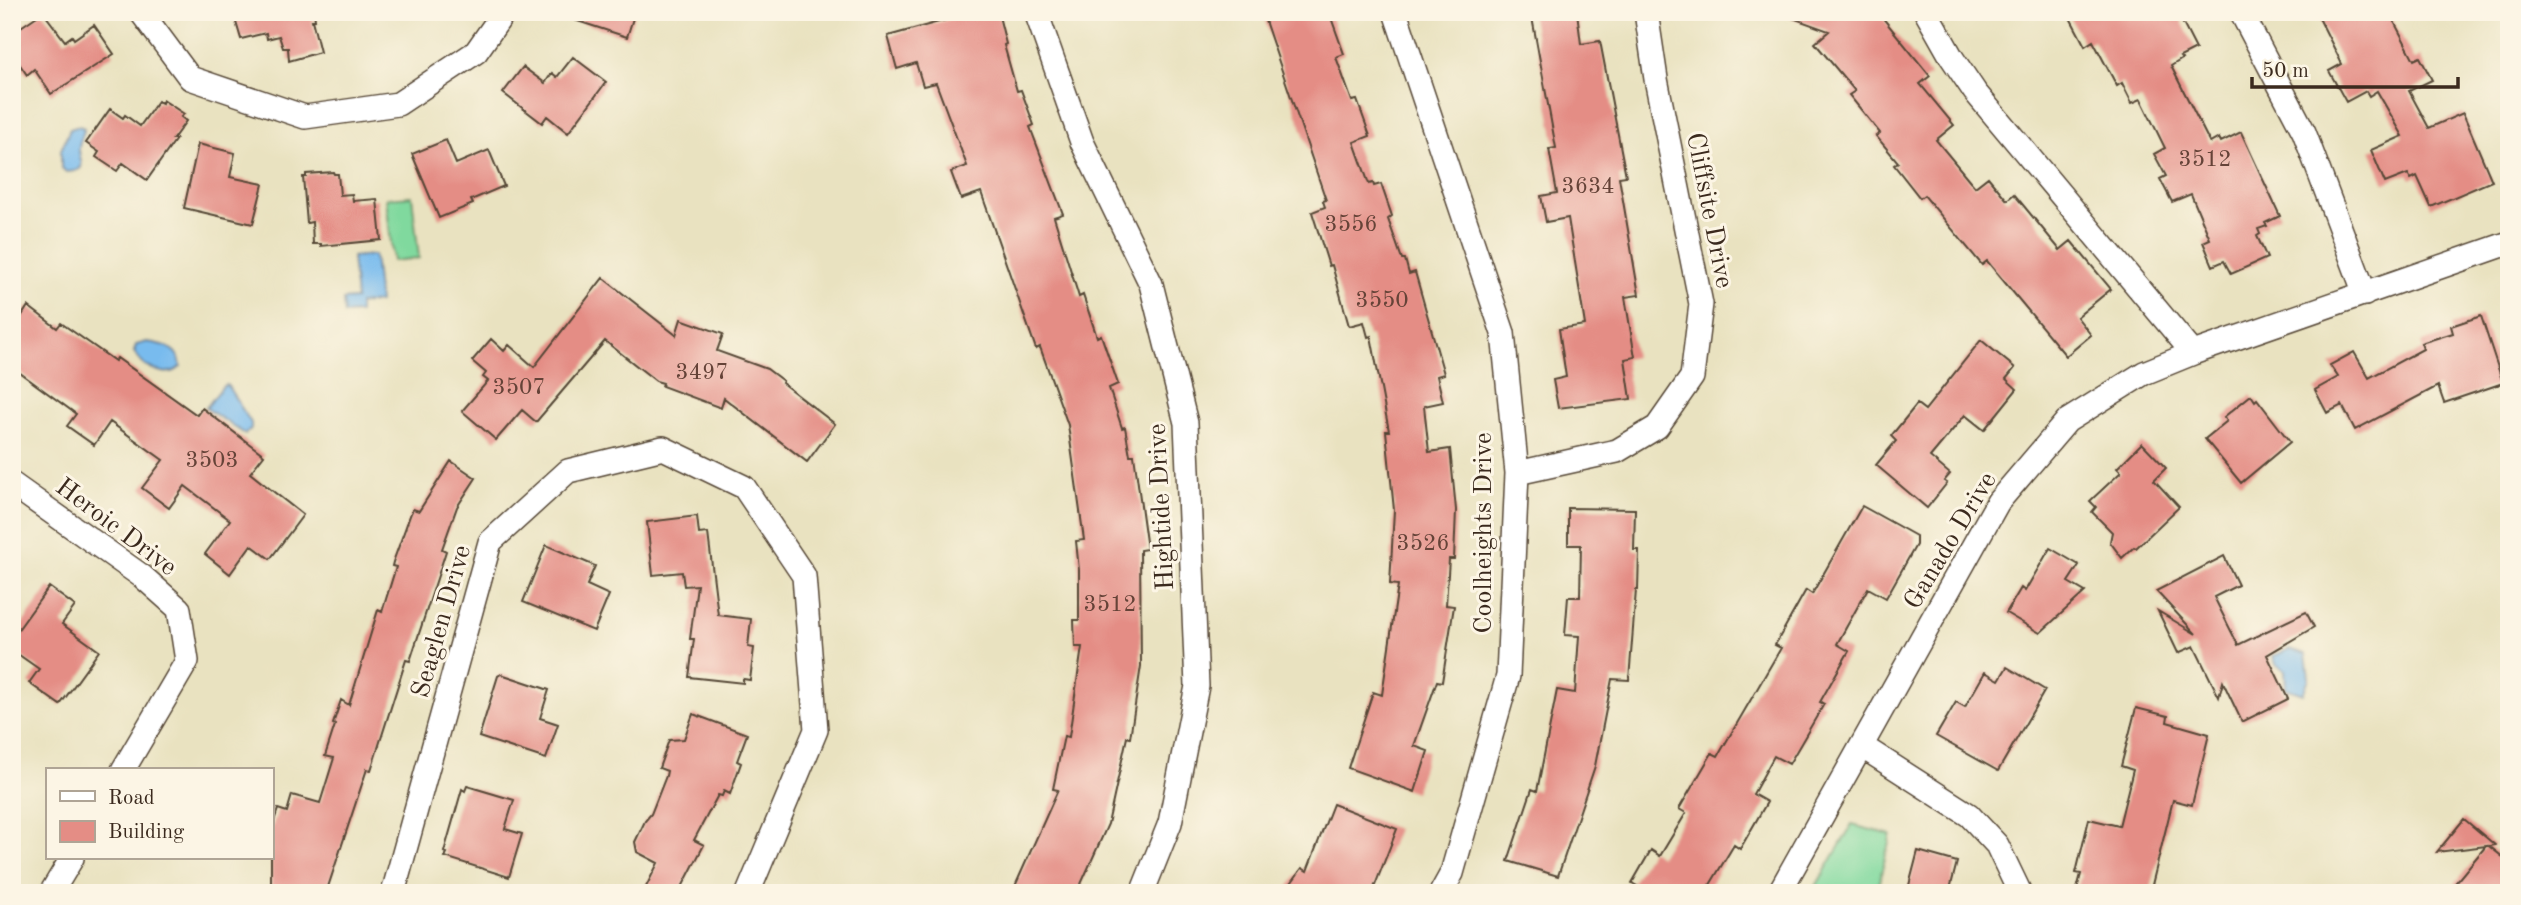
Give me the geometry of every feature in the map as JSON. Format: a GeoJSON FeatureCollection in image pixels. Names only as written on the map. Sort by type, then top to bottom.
{"type":"FeatureCollection","features":[{"type":"Feature","properties":{"kind":"street"},"geometry":{"type":"LineString","coordinates":[[141,12],[190,78],[305,117],[398,104],[476,52],[503,12]]}},
{"type":"Feature","properties":{"kind":"street","name":"Hightide Drive"},"geometry":{"type":"LineString","coordinates":[[1036,12],[1082,142],[1151,284],[1186,423],[1197,685],[1170,823],[1142,893]]}},
{"type":"Feature","properties":{"kind":"street","name":"Coolheights Drive"},"geometry":{"type":"LineString","coordinates":[[1395,12],[1503,333],[1517,473],[1508,676],[1452,873],[1441,893]]}},
{"type":"Feature","properties":{"kind":"street","name":"Cliffsite Drive"},"geometry":{"type":"LineString","coordinates":[[1517,473],[1617,451],[1657,427],[1692,377],[1701,304],[1656,79],[1646,12]]}},
{"type":"Feature","properties":{"kind":"street"},"geometry":{"type":"LineString","coordinates":[[1926,12],[1975,92],[2193,353]]}},
{"type":"Feature","properties":{"kind":"street"},"geometry":{"type":"LineString","coordinates":[[2242,12],[2304,132],[2365,293]]}},
{"type":"Feature","properties":{"kind":"street","name":"Ganado Drive"},"geometry":{"type":"LineString","coordinates":[[1779,893],[1998,502],[2067,421],[2144,373],[2193,353],[2509,243]]}},
{"type":"Feature","properties":{"kind":"street","name":"Seaglen Drive"},"geometry":{"type":"LineString","coordinates":[[393,893],[490,542],[568,471],[663,448],[744,487],[804,576],[816,730],[748,893]]}},
{"type":"Feature","properties":{"kind":"street","name":"Heroic Drive"},"geometry":{"type":"LineString","coordinates":[[12,484],[143,577],[179,609],[187,661],[124,768]]}},
{"type":"Feature","properties":{"kind":"street"},"geometry":{"type":"LineString","coordinates":[[1863,747],[1969,815],[1997,845],[2020,893]]}},
{"type":"Feature","properties":{"kind":"street"},"geometry":{"type":"LineString","coordinates":[[51,893],[71,860]]}},
{"type":"Feature","properties":{"kind":"green space"},"geometry":{"type":"Polygon","coordinates":[[[412,196],[419,258],[393,261],[386,198],[412,196]]]}},
{"type":"Feature","properties":{"kind":"green space"},"geometry":{"type":"Polygon","coordinates":[[[1852,825],[1891,835],[1876,893],[1812,893],[1852,825]]]}},
{"type":"Feature","properties":{"kind":"water"},"geometry":{"type":"Polygon","coordinates":[[[79,126],[84,128],[79,147],[82,166],[78,170],[66,172],[61,167],[61,150],[70,129],[79,126]]]}},
{"type":"Feature","properties":{"kind":"water"},"geometry":{"type":"Polygon","coordinates":[[[374,255],[379,302],[359,304],[359,313],[344,314],[343,300],[356,299],[352,257],[374,255]]]}},
{"type":"Feature","properties":{"kind":"water"},"geometry":{"type":"Polygon","coordinates":[[[147,342],[174,351],[181,366],[164,372],[144,364],[134,352],[136,345],[147,342]]]}},
{"type":"Feature","properties":{"kind":"water"},"geometry":{"type":"Polygon","coordinates":[[[227,385],[251,423],[251,429],[245,434],[206,408],[223,386],[227,385]]]}},
{"type":"Feature","properties":{"kind":"water"},"geometry":{"type":"Polygon","coordinates":[[[2290,649],[2306,654],[2309,678],[2303,694],[2286,688],[2285,670],[2276,664],[2273,656],[2290,649]]]}},
{"type":"Feature","properties":{"kind":"building"},"geometry":{"type":"Polygon","coordinates":[[[43,12],[65,41],[72,36],[74,39],[94,25],[114,54],[51,94],[34,69],[27,75],[12,53],[12,33],[43,12]]]}},
{"type":"Feature","properties":{"kind":"building"},"geometry":{"type":"Polygon","coordinates":[[[233,12],[314,12],[315,20],[312,20],[320,52],[289,61],[288,48],[283,48],[279,36],[267,39],[266,33],[241,39],[233,12]]]}},
{"type":"Feature","properties":{"kind":"building"},"geometry":{"type":"Polygon","coordinates":[[[565,12],[635,12],[627,37],[565,17],[565,12]]]}},
{"type":"Feature","properties":{"kind":"building"},"geometry":{"type":"Polygon","coordinates":[[[975,12],[998,12],[1017,91],[1021,90],[1034,125],[1030,127],[1063,214],[1054,217],[1079,297],[1083,295],[1097,337],[1101,335],[1118,384],[1109,388],[1122,428],[1125,427],[1130,455],[1134,455],[1147,549],[1140,550],[1141,666],[1130,738],[1127,737],[1108,824],[1077,893],[1012,893],[1058,790],[1053,789],[1064,736],[1069,737],[1082,647],[1075,647],[1074,620],[1079,620],[1076,541],[1084,540],[1068,425],[1040,347],[1036,349],[981,192],[961,199],[951,172],[967,166],[936,83],[923,86],[916,63],[897,69],[888,36],[975,12]]]}},
{"type":"Feature","properties":{"kind":"building"},"geometry":{"type":"Polygon","coordinates":[[[1262,12],[1329,12],[1344,54],[1336,57],[1352,101],[1357,100],[1370,136],[1354,142],[1369,184],[1381,184],[1392,216],[1388,219],[1402,259],[1405,259],[1409,274],[1415,272],[1444,374],[1437,376],[1443,402],[1424,406],[1429,452],[1450,449],[1456,510],[1454,559],[1449,559],[1446,605],[1454,606],[1442,682],[1437,681],[1414,746],[1428,751],[1415,792],[1348,768],[1373,692],[1382,695],[1398,585],[1390,584],[1394,510],[1386,431],[1389,431],[1371,336],[1368,337],[1364,322],[1349,326],[1332,265],[1329,266],[1312,212],[1325,207],[1323,201],[1326,200],[1262,12]]]}},
{"type":"Feature","properties":{"kind":"building"},"geometry":{"type":"Polygon","coordinates":[[[1531,12],[1577,12],[1581,44],[1600,41],[1626,176],[1619,177],[1639,295],[1625,297],[1635,357],[1625,359],[1631,399],[1558,408],[1553,380],[1566,377],[1559,329],[1585,325],[1568,218],[1546,222],[1541,196],[1557,193],[1549,149],[1556,148],[1531,12]]]}},
{"type":"Feature","properties":{"kind":"building"},"geometry":{"type":"Polygon","coordinates":[[[1785,12],[1878,12],[1930,76],[1920,84],[1954,125],[1936,140],[1975,187],[1988,177],[2007,200],[2014,194],[2060,250],[2071,241],[2111,289],[2077,317],[2091,335],[2066,356],[1987,261],[1982,265],[1924,195],[1920,198],[1894,165],[1898,162],[1876,136],[1880,133],[1849,95],[1855,91],[1815,43],[1829,31],[1784,15],[1785,12]]]}},
{"type":"Feature","properties":{"kind":"building"},"geometry":{"type":"Polygon","coordinates":[[[2067,12],[2177,12],[2196,49],[2180,57],[2182,59],[2171,66],[2210,143],[2219,138],[2221,142],[2241,132],[2280,216],[2258,229],[2260,234],[2257,236],[2267,258],[2231,274],[2224,261],[2213,266],[2203,242],[2210,239],[2191,194],[2172,202],[2160,179],[2166,176],[2154,154],[2165,148],[2141,99],[2132,103],[2122,83],[2117,86],[2093,41],[2085,46],[2067,12]]]}},
{"type":"Feature","properties":{"kind":"building"},"geometry":{"type":"Polygon","coordinates":[[[2316,12],[2389,12],[2414,60],[2420,57],[2432,80],[2409,91],[2429,128],[2463,113],[2492,181],[2431,207],[2417,176],[2411,179],[2408,174],[2385,183],[2371,150],[2403,136],[2377,91],[2369,96],[2366,91],[2346,102],[2329,71],[2342,64],[2316,12]]]}},
{"type":"Feature","properties":{"kind":"building"},"geometry":{"type":"Polygon","coordinates":[[[573,57],[606,82],[568,133],[547,116],[542,123],[503,93],[523,67],[545,83],[552,73],[557,77],[573,57]]]}},
{"type":"Feature","properties":{"kind":"building"},"geometry":{"type":"Polygon","coordinates":[[[163,100],[184,114],[181,117],[186,121],[147,180],[123,163],[117,171],[96,157],[99,152],[86,143],[110,109],[123,118],[125,115],[140,126],[158,101],[162,103],[163,100]]]}},
{"type":"Feature","properties":{"kind":"building"},"geometry":{"type":"Polygon","coordinates":[[[446,140],[456,164],[489,150],[504,186],[471,200],[473,204],[439,218],[412,154],[446,140]]]}},
{"type":"Feature","properties":{"kind":"building"},"geometry":{"type":"Polygon","coordinates":[[[198,144],[235,153],[230,177],[263,184],[253,224],[184,208],[198,144]]]}},
{"type":"Feature","properties":{"kind":"building"},"geometry":{"type":"Polygon","coordinates":[[[306,174],[338,174],[340,195],[352,194],[353,201],[377,199],[381,240],[321,246],[313,244],[312,222],[307,223],[303,177],[306,177],[306,174]]]}},
{"type":"Feature","properties":{"kind":"building"},"geometry":{"type":"Polygon","coordinates":[[[603,278],[676,335],[681,319],[723,334],[717,351],[767,369],[835,424],[807,462],[724,398],[721,408],[662,386],[663,383],[656,381],[605,341],[536,422],[522,410],[496,440],[462,411],[488,381],[483,377],[486,373],[472,361],[491,339],[504,351],[509,345],[534,367],[603,278]]]}},
{"type":"Feature","properties":{"kind":"building"},"geometry":{"type":"Polygon","coordinates":[[[28,306],[57,328],[61,323],[115,361],[117,358],[197,415],[202,408],[264,455],[250,473],[303,515],[270,559],[251,545],[230,574],[205,554],[230,520],[185,486],[169,508],[142,488],[163,460],[110,422],[94,445],[67,426],[76,414],[12,367],[12,310],[21,317],[28,306]]]}},
{"type":"Feature","properties":{"kind":"building"},"geometry":{"type":"Polygon","coordinates":[[[2481,316],[2503,383],[2444,403],[2438,386],[2355,430],[2342,405],[2327,413],[2315,390],[2338,377],[2330,365],[2354,352],[2369,378],[2423,349],[2421,343],[2453,333],[2451,326],[2481,316]]]}},
{"type":"Feature","properties":{"kind":"building"},"geometry":{"type":"Polygon","coordinates":[[[1981,340],[2015,368],[2006,379],[2017,389],[1984,430],[1965,415],[1930,457],[1950,474],[1944,481],[1947,483],[1927,508],[1876,465],[1896,441],[1891,436],[1917,404],[1925,410],[1981,340]]]}},
{"type":"Feature","properties":{"kind":"building"},"geometry":{"type":"Polygon","coordinates":[[[2251,395],[2290,442],[2241,483],[2205,439],[2227,421],[2224,417],[2251,395]]]}},
{"type":"Feature","properties":{"kind":"building"},"geometry":{"type":"Polygon","coordinates":[[[2142,443],[2166,468],[2154,480],[2179,507],[2122,558],[2110,542],[2112,532],[2092,512],[2096,507],[2090,501],[2121,472],[2117,468],[2142,443]]]}},
{"type":"Feature","properties":{"kind":"building"},"geometry":{"type":"Polygon","coordinates":[[[451,461],[476,478],[457,507],[442,549],[446,551],[410,661],[406,660],[371,770],[367,769],[326,893],[271,893],[273,824],[278,809],[287,812],[292,795],[320,803],[334,758],[325,756],[341,700],[349,705],[378,610],[382,612],[396,567],[392,566],[393,562],[413,509],[419,511],[451,461]]]}},
{"type":"Feature","properties":{"kind":"building"},"geometry":{"type":"Polygon","coordinates":[[[1862,506],[1916,536],[1916,545],[1886,598],[1868,588],[1837,644],[1849,651],[1820,702],[1824,704],[1789,764],[1774,756],[1753,794],[1767,802],[1740,849],[1734,845],[1705,893],[1649,893],[1632,883],[1651,850],[1660,856],[1686,813],[1679,809],[1712,753],[1718,756],[1781,648],[1775,645],[1806,590],[1812,594],[1862,506]]]}},
{"type":"Feature","properties":{"kind":"building"},"geometry":{"type":"Polygon","coordinates":[[[1568,508],[1635,509],[1634,550],[1639,550],[1638,590],[1629,680],[1612,679],[1595,766],[1558,876],[1508,861],[1532,789],[1537,791],[1557,690],[1575,693],[1579,636],[1565,635],[1568,597],[1580,597],[1581,545],[1568,545],[1568,508]]]}},
{"type":"Feature","properties":{"kind":"building"},"geometry":{"type":"Polygon","coordinates":[[[697,516],[699,534],[708,533],[718,615],[751,619],[748,647],[754,648],[750,680],[743,679],[743,683],[689,677],[694,639],[690,639],[697,585],[684,586],[682,572],[653,575],[647,522],[697,516]]]}},
{"type":"Feature","properties":{"kind":"building"},"geometry":{"type":"Polygon","coordinates":[[[546,545],[595,566],[587,585],[609,595],[594,631],[523,602],[546,545]]]}},
{"type":"Feature","properties":{"kind":"building"},"geometry":{"type":"Polygon","coordinates":[[[2050,548],[2079,565],[2068,582],[2085,592],[2040,633],[2006,613],[2021,588],[2025,591],[2050,548]]]}},
{"type":"Feature","properties":{"kind":"building"},"geometry":{"type":"Polygon","coordinates":[[[2224,556],[2238,585],[2214,597],[2238,645],[2306,612],[2314,627],[2267,655],[2288,699],[2242,722],[2223,682],[2219,697],[2194,646],[2178,653],[2158,611],[2196,634],[2156,591],[2224,556]]]}},
{"type":"Feature","properties":{"kind":"building"},"geometry":{"type":"Polygon","coordinates":[[[49,587],[75,606],[62,624],[99,651],[60,705],[29,683],[39,669],[12,650],[12,638],[49,587]]]}},
{"type":"Feature","properties":{"kind":"building"},"geometry":{"type":"Polygon","coordinates":[[[2007,667],[2045,690],[1998,771],[1936,736],[1956,702],[1965,707],[1985,672],[1999,680],[2007,667]]]}},
{"type":"Feature","properties":{"kind":"building"},"geometry":{"type":"Polygon","coordinates":[[[501,674],[549,690],[540,718],[558,724],[546,759],[479,737],[498,676],[501,674]]]}},
{"type":"Feature","properties":{"kind":"building"},"geometry":{"type":"Polygon","coordinates":[[[2136,708],[2168,716],[2167,722],[2209,734],[2192,805],[2173,800],[2150,893],[2076,893],[2081,874],[2076,873],[2089,819],[2119,826],[2133,770],[2121,766],[2136,708]]]}},
{"type":"Feature","properties":{"kind":"building"},"geometry":{"type":"Polygon","coordinates":[[[693,714],[747,734],[737,761],[741,763],[730,794],[724,791],[722,796],[718,795],[694,840],[704,845],[679,893],[643,893],[658,863],[637,852],[635,842],[651,814],[666,776],[667,771],[659,768],[669,740],[684,739],[693,714]]]}},
{"type":"Feature","properties":{"kind":"building"},"geometry":{"type":"Polygon","coordinates":[[[467,786],[514,800],[505,829],[522,834],[509,877],[445,857],[447,853],[444,852],[462,789],[465,791],[467,786]]]}},
{"type":"Feature","properties":{"kind":"building"},"geometry":{"type":"Polygon","coordinates":[[[1333,804],[1397,829],[1372,893],[1284,893],[1302,868],[1307,871],[1333,804]]]}},
{"type":"Feature","properties":{"kind":"building"},"geometry":{"type":"Polygon","coordinates":[[[2464,819],[2495,845],[2489,846],[2509,862],[2509,893],[2447,893],[2486,846],[2437,852],[2464,819]]]}},
{"type":"Feature","properties":{"kind":"building"},"geometry":{"type":"Polygon","coordinates":[[[1918,851],[1957,862],[1949,893],[1907,893],[1918,851]]]}}]}
